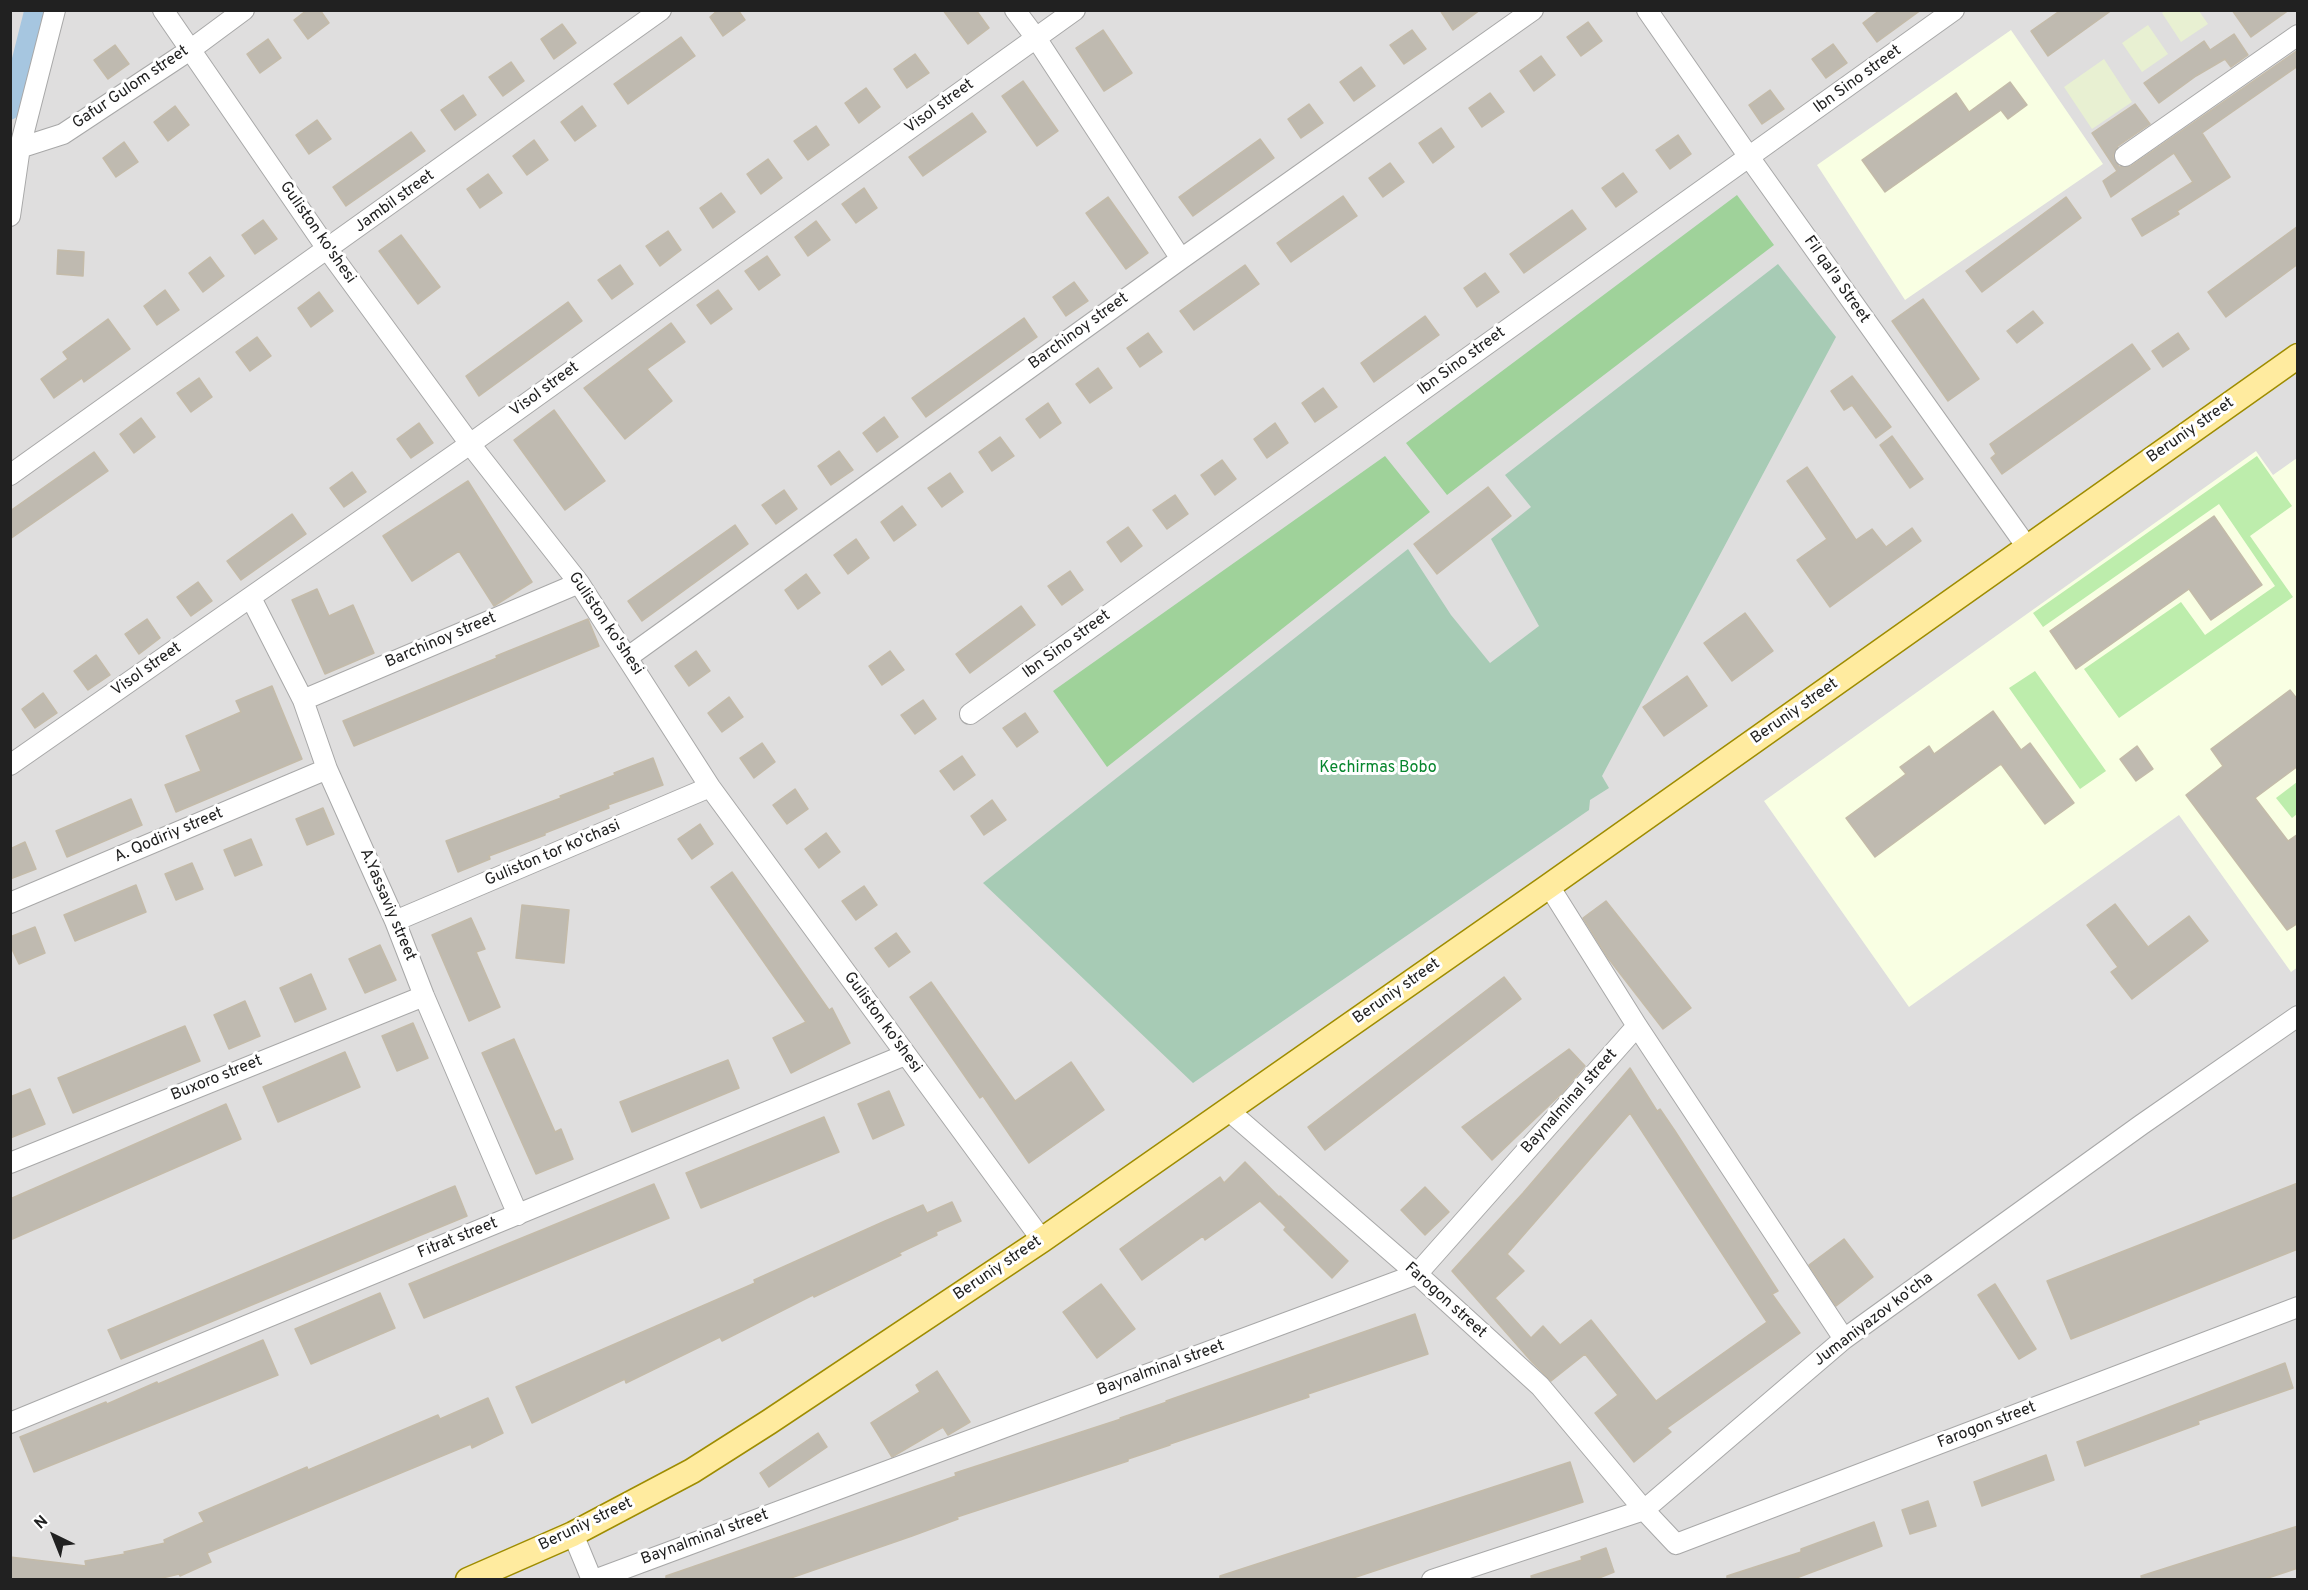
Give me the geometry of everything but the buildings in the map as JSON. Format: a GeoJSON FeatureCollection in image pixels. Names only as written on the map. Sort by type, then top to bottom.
{"type":"FeatureCollection","features":[{"type":"Feature","properties":{"kind":"main road","name":"Beruniy street"},"geometry":{"type":"LineString","coordinates":[[468,1580],[573,1534],[692,1471],[1042,1240],[1549,886],[2298,356]]}},
{"type":"Feature","properties":{"kind":"street"},"geometry":{"type":"LineString","coordinates":[[10,216],[15,149],[55,10]]}},
{"type":"Feature","properties":{"kind":"street","name":"Guliston ko'shesi"},"geometry":{"type":"LineString","coordinates":[[163,10],[328,250],[470,444],[579,582],[710,786],[1042,1240]]}},
{"type":"Feature","properties":{"kind":"street","name":"Gafur Gulom street"},"geometry":{"type":"LineString","coordinates":[[15,149],[63,134],[190,50],[244,10]]}},
{"type":"Feature","properties":{"kind":"street","name":"Jambil street"},"geometry":{"type":"LineString","coordinates":[[10,475],[661,10]]}},
{"type":"Feature","properties":{"kind":"street"},"geometry":{"type":"LineString","coordinates":[[1015,10],[1036,38],[1181,260]]}},
{"type":"Feature","properties":{"kind":"street","name":"Visol street"},"geometry":{"type":"LineString","coordinates":[[10,765],[470,444],[1075,10]]}},
{"type":"Feature","properties":{"kind":"street","name":"Barchinoy street"},"geometry":{"type":"LineString","coordinates":[[628,657],[1533,10]]}},
{"type":"Feature","properties":{"kind":"street","name":"Fil qal'a Street"},"geometry":{"type":"LineString","coordinates":[[1647,10],[1749,158],[2027,547]]}},
{"type":"Feature","properties":{"kind":"street","name":"Ibn Sino street"},"geometry":{"type":"LineString","coordinates":[[970,714],[1954,10]]}},
{"type":"Feature","properties":{"kind":"street"},"geometry":{"type":"LineString","coordinates":[[2125,156],[2298,35]]}},
{"type":"Feature","properties":{"kind":"street","name":"Barchinoy street"},"geometry":{"type":"LineString","coordinates":[[303,700],[579,582]]}},
{"type":"Feature","properties":{"kind":"street","name":"A.Yassaviy street"},"geometry":{"type":"LineString","coordinates":[[251,598],[303,700],[327,769],[395,921],[424,996],[518,1215]]}},
{"type":"Feature","properties":{"kind":"street","name":"A. Qodiriy street"},"geometry":{"type":"LineString","coordinates":[[10,903],[327,769]]}},
{"type":"Feature","properties":{"kind":"street","name":"Guliston tor ko'chasi"},"geometry":{"type":"LineString","coordinates":[[395,921],[710,786]]}},
{"type":"Feature","properties":{"kind":"street"},"geometry":{"type":"LineString","coordinates":[[1549,886],[1637,1026],[1844,1339]]}},
{"type":"Feature","properties":{"kind":"street","name":"Buxoro street"},"geometry":{"type":"LineString","coordinates":[[10,1163],[424,996]]}},
{"type":"Feature","properties":{"kind":"street","name":"Jumaniyazov ko'cha"},"geometry":{"type":"LineString","coordinates":[[1432,1580],[1644,1510],[1844,1339],[2141,1125],[2298,1016]]}},
{"type":"Feature","properties":{"kind":"street","name":"Baynalminal street"},"geometry":{"type":"LineString","coordinates":[[593,1580],[1417,1274],[1637,1026]]}},
{"type":"Feature","properties":{"kind":"street","name":"Fitrat street"},"geometry":{"type":"LineString","coordinates":[[10,1423],[905,1054]]}},
{"type":"Feature","properties":{"kind":"street","name":"Farogon street"},"geometry":{"type":"LineString","coordinates":[[1228,1110],[1417,1274],[1540,1386],[1644,1510],[1676,1544],[2298,1306]]}},
{"type":"Feature","properties":{"kind":"street"},"geometry":{"type":"LineString","coordinates":[[573,1534],[593,1580]]}},
{"type":"Feature","properties":{"kind":"shaded area"},"geometry":{"type":"Polygon","coordinates":[[[2166,10],[2199,11],[2208,24],[2181,42],[2162,13],[2166,10]]]}},
{"type":"Feature","properties":{"kind":"shaded area"},"geometry":{"type":"Polygon","coordinates":[[[11,11],[2297,11],[2297,1579],[11,1580],[11,11]]]}},
{"type":"Feature","properties":{"kind":"shaded area"},"geometry":{"type":"Polygon","coordinates":[[[2148,25],[2168,54],[2142,72],[2122,43],[2148,25]]]}},
{"type":"Feature","properties":{"kind":"shaded area"},"geometry":{"type":"Polygon","coordinates":[[[2011,30],[2103,164],[1905,300],[1817,165],[2011,30]]]}},
{"type":"Feature","properties":{"kind":"shaded area"},"geometry":{"type":"Polygon","coordinates":[[[2104,59],[2132,102],[2092,129],[2064,87],[2104,59]]]}},
{"type":"Feature","properties":{"kind":"shaded area"},"geometry":{"type":"Polygon","coordinates":[[[2256,451],[2273,475],[2297,458],[2298,967],[2291,972],[2179,815],[1909,1007],[1764,801],[2256,451]]]}},
{"type":"Feature","properties":{"kind":"green space"},"geometry":{"type":"Polygon","coordinates":[[[1737,195],[1774,245],[1447,495],[1406,443],[1737,195]]]}},
{"type":"Feature","properties":{"kind":"green space","name":"Kechirmas Bobo"},"geometry":{"type":"Polygon","coordinates":[[[1778,264],[1836,337],[1602,776],[1609,788],[1590,800],[1589,810],[1193,1083],[983,883],[1408,549],[1451,615],[1490,663],[1539,626],[1491,539],[1531,507],[1505,475],[1778,264]]]}},
{"type":"Feature","properties":{"kind":"green space"},"geometry":{"type":"Polygon","coordinates":[[[1385,456],[1430,512],[1107,767],[1053,691],[1385,456]]]}},
{"type":"Feature","properties":{"kind":"green space"},"geometry":{"type":"Polygon","coordinates":[[[2257,456],[2292,506],[2250,536],[2293,597],[2119,718],[2084,669],[2181,602],[2205,635],[2275,586],[2219,504],[2043,627],[2033,613],[2257,456]]]}},
{"type":"Feature","properties":{"kind":"green space"},"geometry":{"type":"Polygon","coordinates":[[[2035,671],[2106,771],[2080,789],[2009,688],[2035,671]]]}},
{"type":"Feature","properties":{"kind":"green space"},"geometry":{"type":"Polygon","coordinates":[[[2297,782],[2297,814],[2292,818],[2276,798],[2297,782]]]}},
{"type":"Feature","properties":{"kind":"waterway"},"geometry":{"type":"LineString","coordinates":[[10,109],[35,10]]}}]}
